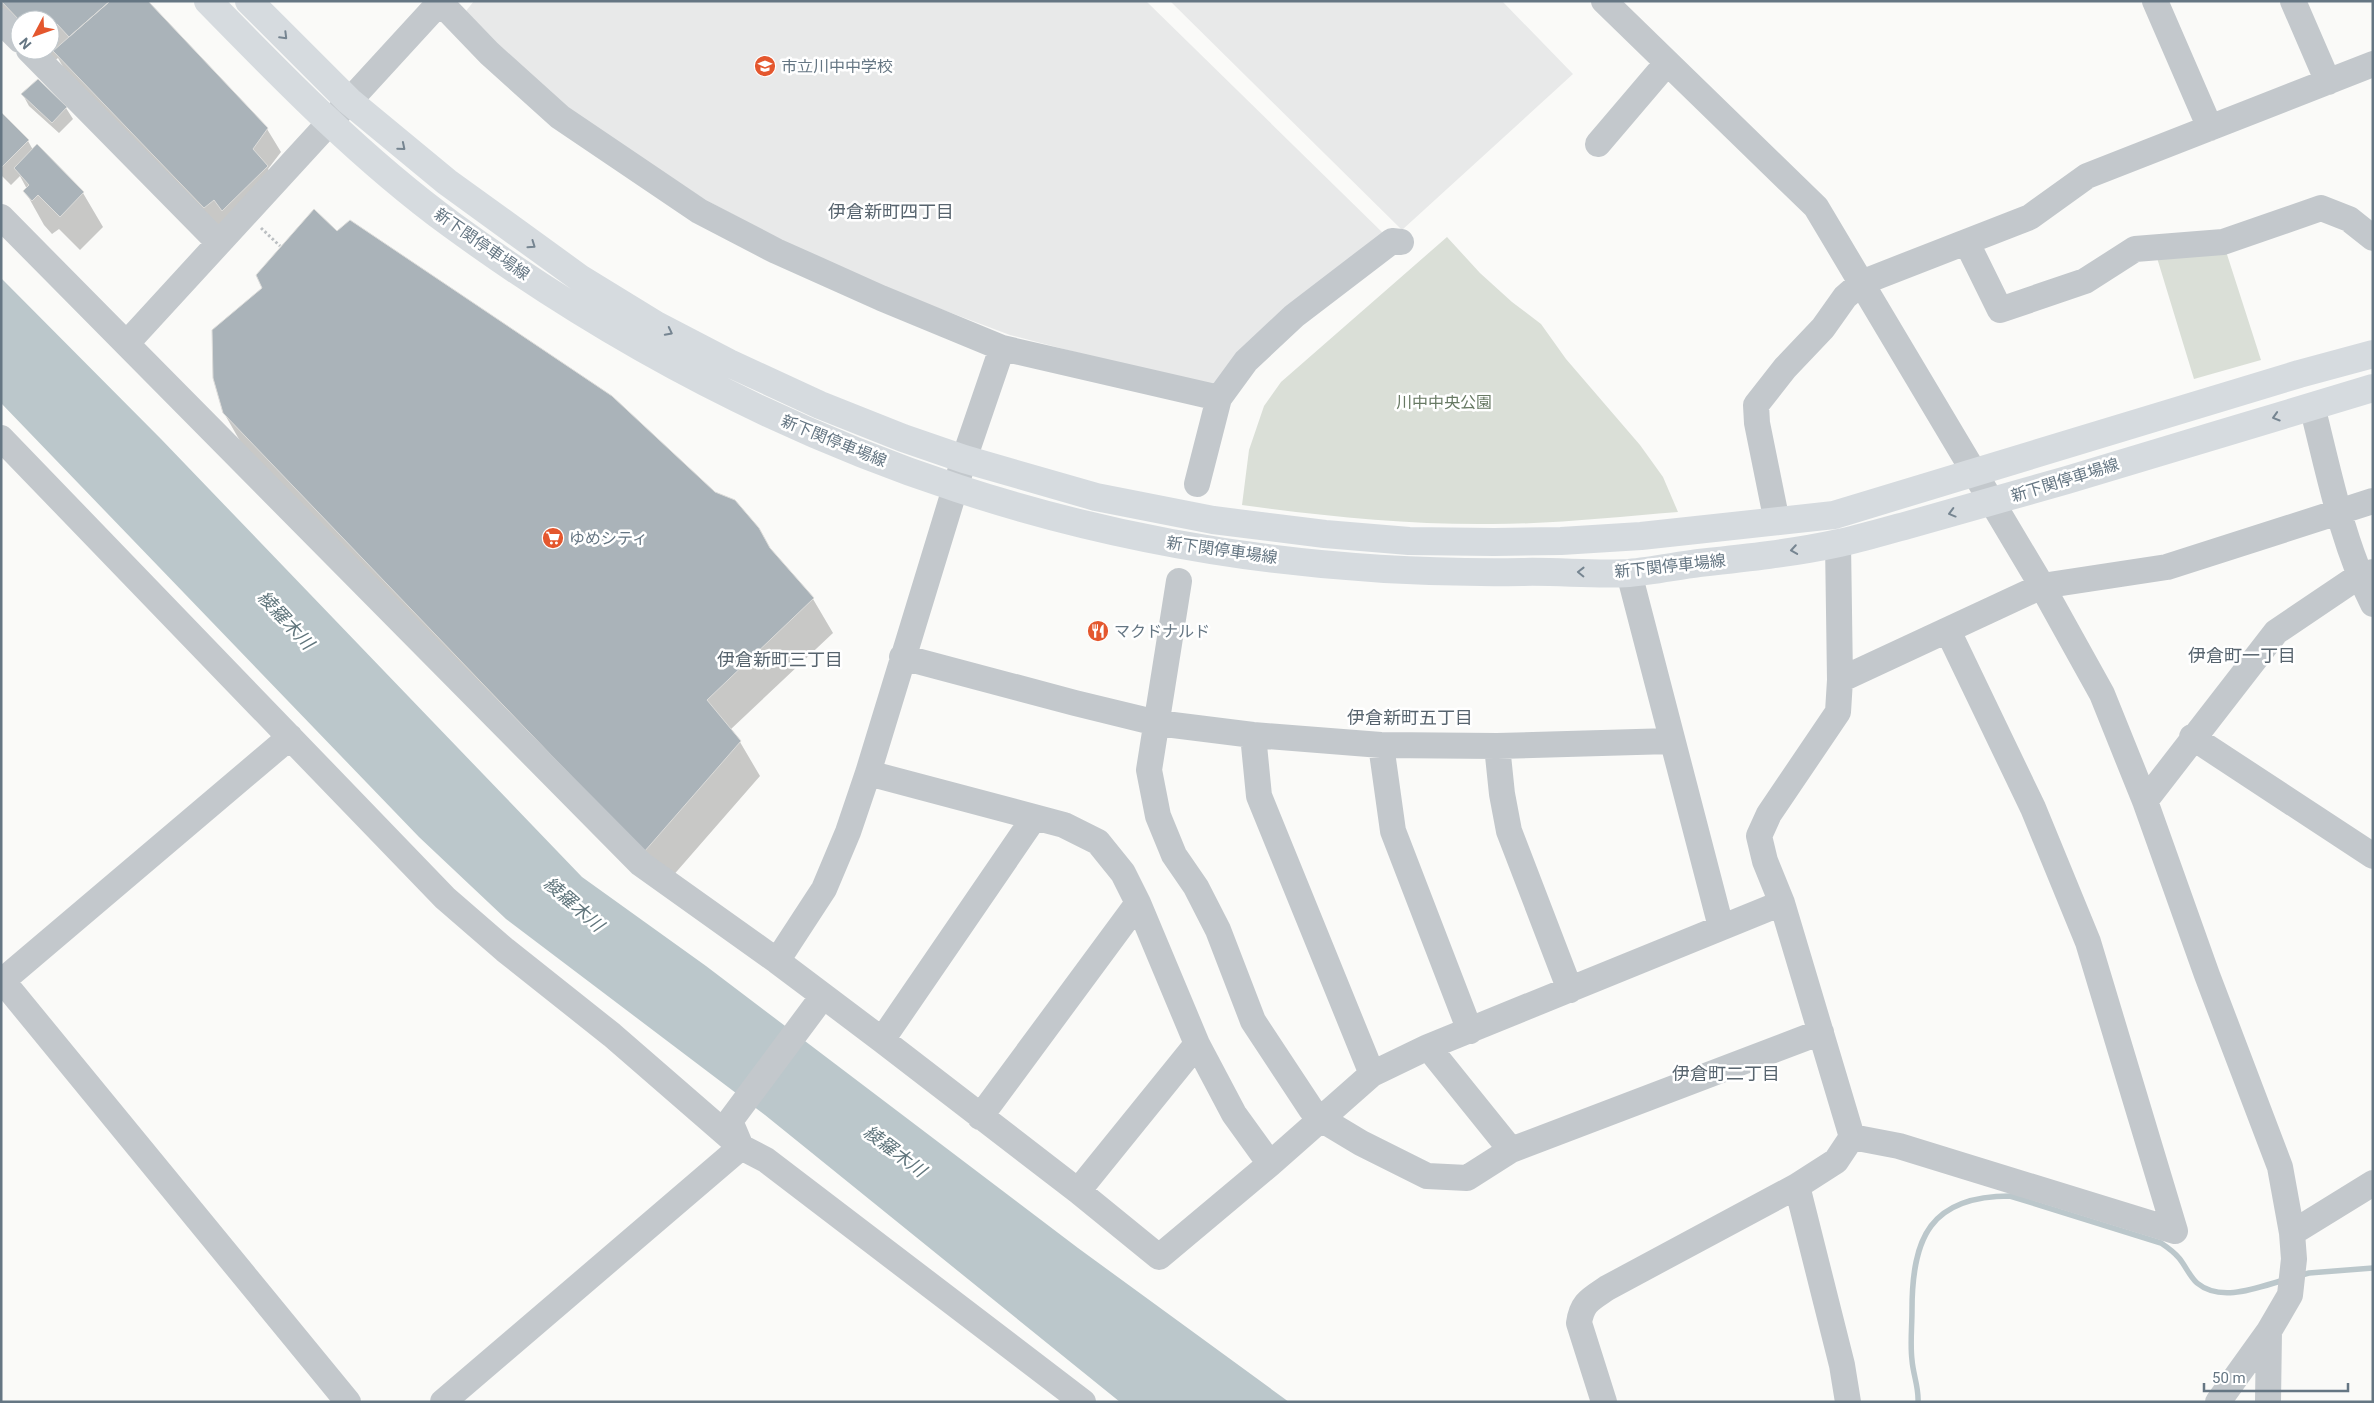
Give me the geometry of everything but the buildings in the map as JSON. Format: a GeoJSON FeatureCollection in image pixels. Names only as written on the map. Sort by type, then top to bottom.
{"type":"FeatureCollection","features":[{"type":"Feature","properties":{"kind":"main road","name":"新下関停車場線"},"geometry":{"type":"LineString","coordinates":[[208,1],[297,92],[376,164],[450,223],[593,321],[665,363],[739,401],[824,439],[955,489],[1062,521],[1140,538],[1232,553],[1412,572],[1628,573],[1838,543],[1991,502],[2373,388]]}},
{"type":"Feature","properties":{"kind":"main road","name":"新下関停車場線"},"geometry":{"type":"LineString","coordinates":[[250,1],[349,101],[407,151],[501,223],[581,279],[656,325],[729,362],[820,404],[903,438],[964,459],[1096,497],[1213,520],[1325,534],[1410,541],[1561,541],[1641,536],[1834,515],[2299,374],[2373,354]]}},
{"type":"Feature","properties":{"kind":"street"},"geometry":{"type":"LineString","coordinates":[[1604,1],[1816,207],[2042,586],[2102,694],[2145,801],[2207,976],[2280,1168],[2292,1233],[2293,1264],[2291,1291],[2269,1331],[2218,1402]]}},
{"type":"Feature","properties":{"kind":"street"},"geometry":{"type":"LineString","coordinates":[[2155,1],[2210,128]]}},
{"type":"Feature","properties":{"kind":"street"},"geometry":{"type":"LineString","coordinates":[[2293,1],[2328,82]]}},
{"type":"Feature","properties":{"kind":"street"},"geometry":{"type":"LineString","coordinates":[[127,343],[440,2],[489,53],[560,116],[698,211],[784,255],[1002,348],[1219,398]]}},
{"type":"Feature","properties":{"kind":"street"},"geometry":{"type":"LineString","coordinates":[[1,21],[10,30]]}},
{"type":"Feature","properties":{"kind":"street"},"geometry":{"type":"LineString","coordinates":[[40,60],[218,242]]}},
{"type":"Feature","properties":{"kind":"street"},"geometry":{"type":"LineString","coordinates":[[1598,144],[1667,64]]}},
{"type":"Feature","properties":{"kind":"street"},"geometry":{"type":"LineString","coordinates":[[1777,522],[1757,423],[1756,405],[1784,368],[1823,328],[1845,297],[1861,283],[2030,218],[2086,176],[2373,64]]}},
{"type":"Feature","properties":{"kind":"street"},"geometry":{"type":"LineString","coordinates":[[1967,243],[2000,310],[2085,281],[2135,249],[2222,242],[2321,208],[2349,219],[2373,238]]}},
{"type":"Feature","properties":{"kind":"street"},"geometry":{"type":"LineString","coordinates":[[1,217],[641,864],[882,1040],[1078,1191],[1159,1257],[1270,1164],[1372,1074],[1428,1047],[1782,903]]}},
{"type":"Feature","properties":{"kind":"street"},"geometry":{"type":"LineString","coordinates":[[1197,484],[1219,398],[1246,361],[1294,316],[1392,241],[1402,242]]}},
{"type":"Feature","properties":{"kind":"street"},"geometry":{"type":"LineString","coordinates":[[776,961],[824,890],[848,832],[868,774],[902,657],[964,459],[1002,348]]}},
{"type":"Feature","properties":{"kind":"street"},"geometry":{"type":"LineString","coordinates":[[2312,406],[2338,511],[2366,574],[2373,604]]}},
{"type":"Feature","properties":{"kind":"street"},"geometry":{"type":"LineString","coordinates":[[1,438],[445,898],[504,950],[612,1035],[741,1147],[766,1160],[1083,1402]]}},
{"type":"Feature","properties":{"kind":"street"},"geometry":{"type":"LineString","coordinates":[[1840,680],[2042,586],[2167,567],[2338,511],[2373,502]]}},
{"type":"Feature","properties":{"kind":"street"},"geometry":{"type":"LineString","coordinates":[[1838,543],[1840,680],[1838,712],[1769,814],[1759,836],[1765,861],[1782,903],[1852,1137]]}},
{"type":"Feature","properties":{"kind":"street"},"geometry":{"type":"LineString","coordinates":[[1628,573],[1721,927]]}},
{"type":"Feature","properties":{"kind":"street"},"geometry":{"type":"LineString","coordinates":[[2145,801],[2192,737],[2276,632],[2366,574]]}},
{"type":"Feature","properties":{"kind":"street"},"geometry":{"type":"LineString","coordinates":[[1179,581],[1150,770],[1161,824],[1174,855],[1196,887],[1218,930],[1253,1021],[1296,1086],[1321,1119],[1361,1143],[1427,1176],[1467,1178],[1511,1150],[1821,1032]]}},
{"type":"Feature","properties":{"kind":"street"},"geometry":{"type":"LineString","coordinates":[[1852,1137],[1899,1146],[2175,1231],[2088,942],[2033,808],[1948,631]]}},
{"type":"Feature","properties":{"kind":"street"},"geometry":{"type":"LineString","coordinates":[[902,657],[1075,704],[1157,723],[1253,735],[1381,745],[1497,746],[1671,741]]}},
{"type":"Feature","properties":{"kind":"street"},"geometry":{"type":"LineString","coordinates":[[1253,735],[1259,796],[1372,1074]]}},
{"type":"Feature","properties":{"kind":"street"},"geometry":{"type":"LineString","coordinates":[[290,737],[2,980],[348,1402]]}},
{"type":"Feature","properties":{"kind":"street"},"geometry":{"type":"LineString","coordinates":[[2192,737],[2373,856]]}},
{"type":"Feature","properties":{"kind":"street"},"geometry":{"type":"LineString","coordinates":[[1381,745],[1393,831],[1470,1031]]}},
{"type":"Feature","properties":{"kind":"street"},"geometry":{"type":"LineString","coordinates":[[1497,746],[1502,794],[1509,831],[1570,990]]}},
{"type":"Feature","properties":{"kind":"street"},"geometry":{"type":"LineString","coordinates":[[868,774],[1064,825],[1098,842],[1123,873],[1138,903],[1197,1044],[1234,1114],[1270,1164]]}},
{"type":"Feature","properties":{"kind":"street"},"geometry":{"type":"LineString","coordinates":[[882,1040],[1034,818]]}},
{"type":"Feature","properties":{"kind":"street"},"geometry":{"type":"LineString","coordinates":[[980,1116],[1138,903]]}},
{"type":"Feature","properties":{"kind":"street"},"geometry":{"type":"LineString","coordinates":[[741,1147],[730,1121],[823,996]]}},
{"type":"Feature","properties":{"kind":"street"},"geometry":{"type":"LineString","coordinates":[[1078,1191],[1197,1044]]}},
{"type":"Feature","properties":{"kind":"street"},"geometry":{"type":"LineString","coordinates":[[1428,1047],[1511,1150]]}},
{"type":"Feature","properties":{"kind":"street"},"geometry":{"type":"LineString","coordinates":[[1604,1402],[1580,1323],[1581,1311],[1587,1302],[1607,1288],[1797,1186],[1836,1161],[1852,1137]]}},
{"type":"Feature","properties":{"kind":"street"},"geometry":{"type":"LineString","coordinates":[[443,1402],[741,1147]]}},
{"type":"Feature","properties":{"kind":"street"},"geometry":{"type":"LineString","coordinates":[[2292,1233],[2373,1183]]}},
{"type":"Feature","properties":{"kind":"street"},"geometry":{"type":"LineString","coordinates":[[1797,1186],[1842,1365],[1848,1402]]}},
{"type":"Feature","properties":{"kind":"street"},"geometry":{"type":"LineString","coordinates":[[2268,1402],[2269,1331]]}},
{"type":"Feature","properties":{"kind":"shaded area"},"geometry":{"type":"Polygon","coordinates":[[[474,1],[1146,1],[1385,235],[1216,389],[1010,335],[890,290],[779,239],[704,199],[567,108],[513,63],[466,11],[474,1]]]}},
{"type":"Feature","properties":{"kind":"shaded area"},"geometry":{"type":"Polygon","coordinates":[[[1170,1],[1502,1],[1573,74],[1402,230],[1170,1]]]}},
{"type":"Feature","properties":{"kind":"green space","name":"川中中央公園"},"geometry":{"type":"Polygon","coordinates":[[[1447,237],[1480,273],[1512,302],[1541,324],[1566,359],[1640,445],[1663,477],[1678,512],[1538,523],[1461,524],[1367,519],[1242,505],[1249,450],[1264,406],[1281,382],[1447,237]]]}},
{"type":"Feature","properties":{"kind":"green space"},"geometry":{"type":"Polygon","coordinates":[[[2223,242],[2261,360],[2194,379],[2154,248],[2223,242]]]}},
{"type":"Feature","properties":{"kind":"water","name":"綾羅木川"},"geometry":{"type":"Polygon","coordinates":[[[1,278],[161,439],[582,877],[706,966],[1078,1248],[1289,1402],[1120,1402],[765,1115],[506,919],[419,837],[1,403],[1,278]]]}},
{"type":"Feature","properties":{"kind":"waterway"},"geometry":{"type":"LineString","coordinates":[[1918,1402],[1911,1348],[1913,1284],[1916,1262],[1922,1242],[1931,1226],[1944,1213],[1961,1204],[1983,1198],[2010,1196],[2161,1243],[2177,1256],[2197,1283],[2217,1292],[2240,1292],[2284,1280]]}},
{"type":"Feature","properties":{"kind":"waterway"},"geometry":{"type":"LineString","coordinates":[[2298,1276],[2309,1273],[2373,1268]]}},
{"type":"Feature","properties":{"kind":"place","name":"市立川中中学校"},"geometry":{"type":"Point","coordinates":[765,66]}},
{"type":"Feature","properties":{"kind":"place","name":"ゆめシティ"},"geometry":{"type":"Point","coordinates":[553,538]}},
{"type":"Feature","properties":{"kind":"place","name":"マクドナルド"},"geometry":{"type":"Point","coordinates":[1098,631]}},
{"type":"Feature","properties":{"kind":"district","name":"伊倉新町四丁目"},"geometry":{"type":"Point","coordinates":[891,211]}},
{"type":"Feature","properties":{"kind":"district","name":"伊倉町一丁目"},"geometry":{"type":"Point","coordinates":[2242,655]}},
{"type":"Feature","properties":{"kind":"district","name":"伊倉新町三丁目"},"geometry":{"type":"Point","coordinates":[780,659]}},
{"type":"Feature","properties":{"kind":"district","name":"伊倉新町五丁目"},"geometry":{"type":"Point","coordinates":[1410,717]}},
{"type":"Feature","properties":{"kind":"district","name":"伊倉町二丁目"},"geometry":{"type":"Point","coordinates":[1726,1073]}}]}
